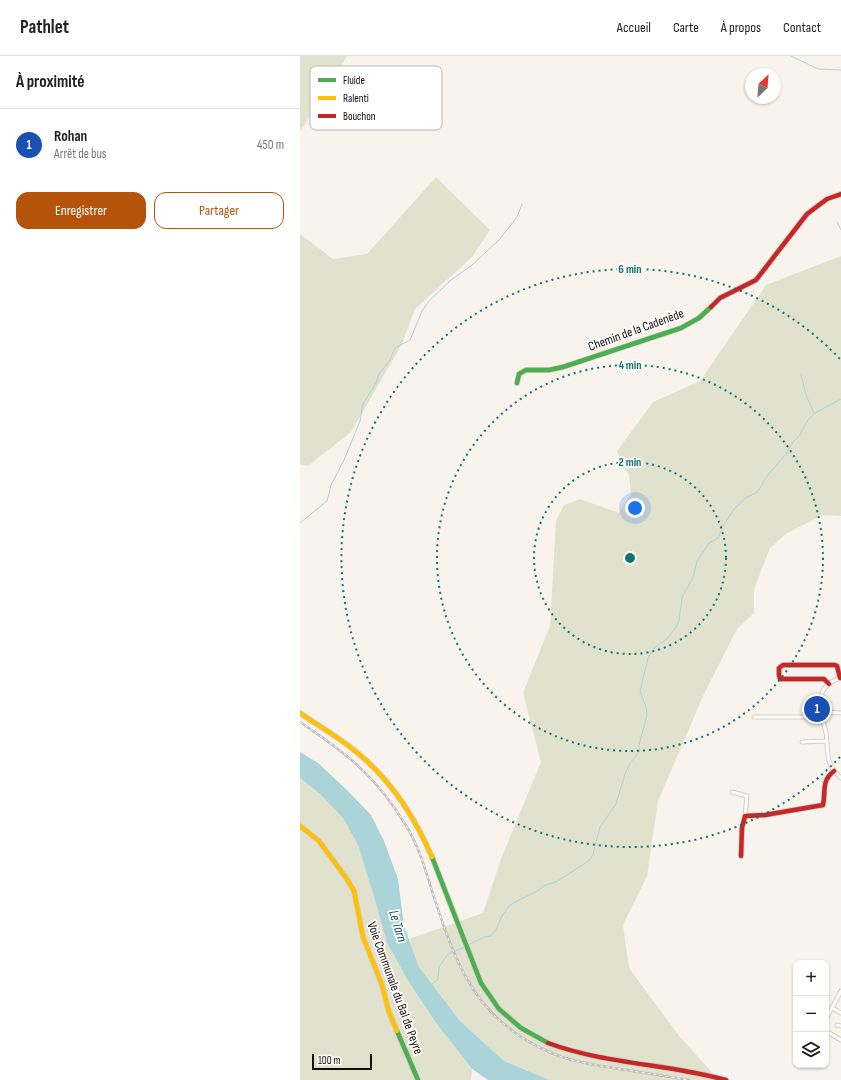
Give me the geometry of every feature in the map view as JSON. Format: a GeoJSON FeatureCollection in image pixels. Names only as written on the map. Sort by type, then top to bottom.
{"type":"FeatureCollection","features":[{"type":"Feature","properties":{"kind":"street","name":"Chemin de la Cadenède"},"geometry":{"type":"LineString","coordinates":[[517,383],[519,374],[526,370],[549,370],[563,367],[654,338],[699,318],[720,298],[756,280],[807,214],[817,204],[825,199],[841,194]]}},
{"type":"Feature","properties":{"kind":"street"},"geometry":{"type":"LineString","coordinates":[[829,684],[824,679],[780,679],[779,669],[780,666],[783,665],[837,666],[840,678],[829,684],[821,696],[820,703],[821,717],[826,734],[828,758],[834,771],[841,778]]}},
{"type":"Feature","properties":{"kind":"street"},"geometry":{"type":"LineString","coordinates":[[821,712],[841,712]]}},
{"type":"Feature","properties":{"kind":"street"},"geometry":{"type":"LineString","coordinates":[[300,713],[341,740],[367,762],[401,800],[414,820],[426,844],[481,983],[493,1002],[522,1030],[561,1049],[599,1058],[685,1071],[726,1080]]}},
{"type":"Feature","properties":{"kind":"street"},"geometry":{"type":"LineString","coordinates":[[754,717],[821,717]]}},
{"type":"Feature","properties":{"kind":"street"},"geometry":{"type":"LineString","coordinates":[[802,742],[826,741]]}},
{"type":"Feature","properties":{"kind":"street"},"geometry":{"type":"LineString","coordinates":[[745,816],[765,815],[823,805],[825,780],[826,777],[834,771]]}},
{"type":"Feature","properties":{"kind":"street"},"geometry":{"type":"LineString","coordinates":[[732,792],[747,796],[742,828],[742,856]]}},
{"type":"Feature","properties":{"kind":"street","name":"Voie Communale du Bal de Peyre"},"geometry":{"type":"LineString","coordinates":[[300,826],[319,841],[347,878],[354,891],[358,905],[362,937],[382,985],[389,1012],[418,1080]]}},
{"type":"Feature","properties":{"kind":"street"},"geometry":{"type":"LineString","coordinates":[[829,1014],[841,991]]}},
{"type":"Feature","properties":{"kind":"street"},"geometry":{"type":"LineString","coordinates":[[832,1008],[841,1013]]}},
{"type":"Feature","properties":{"kind":"street"},"geometry":{"type":"LineString","coordinates":[[829,1034],[841,1040]]}},
{"type":"Feature","properties":{"kind":"green space"},"geometry":{"type":"Polygon","coordinates":[[[300,56],[347,56],[341,66],[310,66],[310,116],[300,132],[300,56]]]}},
{"type":"Feature","properties":{"kind":"green space"},"geometry":{"type":"Polygon","coordinates":[[[436,177],[490,230],[472,257],[415,309],[402,344],[351,432],[308,466],[300,464],[300,234],[333,259],[367,254],[436,177]]]}},
{"type":"Feature","properties":{"kind":"green space"},"geometry":{"type":"Polygon","coordinates":[[[841,256],[841,516],[823,515],[787,533],[770,548],[754,589],[754,613],[737,629],[704,694],[658,801],[647,876],[623,925],[629,968],[680,1037],[719,1080],[550,1080],[504,1061],[460,1021],[419,967],[409,939],[483,913],[501,859],[541,762],[523,693],[550,626],[556,521],[564,505],[580,499],[619,513],[631,494],[629,475],[622,464],[617,451],[653,402],[700,381],[766,285],[841,256]]]}},
{"type":"Feature","properties":{"kind":"green space"},"geometry":{"type":"Polygon","coordinates":[[[300,778],[320,794],[343,818],[358,845],[387,943],[410,984],[436,1023],[472,1069],[471,1080],[300,1080],[300,778]]]}},
{"type":"Feature","properties":{"kind":"water","name":"Le Tarn"},"geometry":{"type":"Polygon","coordinates":[[[300,752],[318,763],[371,815],[384,841],[398,879],[404,926],[419,967],[460,1021],[504,1061],[550,1080],[488,1080],[472,1069],[436,1023],[410,984],[387,943],[358,845],[343,818],[320,794],[300,778],[300,752]]]}},
{"type":"Feature","properties":{"kind":"waterway"},"geometry":{"type":"LineString","coordinates":[[791,56],[818,69],[841,70]]}},
{"type":"Feature","properties":{"kind":"waterway"},"geometry":{"type":"LineString","coordinates":[[300,523],[327,501],[331,485],[344,460],[360,421],[363,404],[376,383],[379,374],[390,360],[395,348],[410,340],[422,311],[429,301],[451,280],[472,265],[500,239],[517,217],[522,204]]}},
{"type":"Feature","properties":{"kind":"waterway"},"geometry":{"type":"LineString","coordinates":[[837,222],[841,230]]}},
{"type":"Feature","properties":{"kind":"waterway"},"geometry":{"type":"LineString","coordinates":[[801,374],[806,395],[814,413]]}},
{"type":"Feature","properties":{"kind":"waterway"},"geometry":{"type":"LineString","coordinates":[[468,945],[484,937],[491,936],[496,930],[502,916],[509,906],[539,890],[545,885],[556,882],[590,860],[600,827],[616,804],[625,774],[630,763],[640,751],[639,745],[647,715],[646,707],[640,691],[648,658],[652,651],[667,639],[676,627],[679,621],[682,597],[693,578],[697,561],[709,543],[718,538],[723,526],[734,509],[747,497],[759,490],[767,476],[800,435],[808,420],[815,413],[841,399]]}},
{"type":"Feature","properties":{"kind":"waterway"},"geometry":{"type":"LineString","coordinates":[[432,984],[438,979],[439,967],[448,954],[465,947]]}},
{"type":"Feature","properties":{"kind":"railway"},"geometry":{"type":"LineString","coordinates":[[300,722],[346,755],[371,779],[394,807],[410,832],[417,848],[449,941],[459,964],[485,1005],[501,1022],[522,1038],[547,1051],[565,1058],[689,1080]]}},
{"type":"Feature","properties":{"kind":"traffic: fast"},"geometry":{"type":"LineString","coordinates":[[517,383],[519,374],[526,370],[549,370],[563,367],[681,328],[699,318],[711,307]]}},
{"type":"Feature","properties":{"kind":"traffic: fast"},"geometry":{"type":"LineString","coordinates":[[432,857],[481,983],[499,1009],[521,1028],[548,1043]]}},
{"type":"Feature","properties":{"kind":"traffic: fast"},"geometry":{"type":"LineString","coordinates":[[397,1031],[418,1080]]}},
{"type":"Feature","properties":{"kind":"traffic: slow"},"geometry":{"type":"LineString","coordinates":[[300,713],[353,749],[372,766],[393,789],[402,802],[426,843],[432,857]]}},
{"type":"Feature","properties":{"kind":"traffic: slow"},"geometry":{"type":"LineString","coordinates":[[300,826],[319,841],[354,891],[363,937],[382,985],[389,1012],[397,1031]]}},
{"type":"Feature","properties":{"kind":"traffic: jam"},"geometry":{"type":"LineString","coordinates":[[711,307],[720,298],[756,280],[807,214],[827,199],[841,194]]}},
{"type":"Feature","properties":{"kind":"traffic: jam"},"geometry":{"type":"LineString","coordinates":[[829,684],[824,679],[780,679],[779,668],[783,665],[835,665],[837,666],[840,678]]}},
{"type":"Feature","properties":{"kind":"traffic: jam"},"geometry":{"type":"LineString","coordinates":[[741,856],[742,828],[745,816],[765,815],[823,805],[826,782],[834,771]]}},
{"type":"Feature","properties":{"kind":"traffic: jam"},"geometry":{"type":"LineString","coordinates":[[548,1043],[565,1049],[600,1057],[726,1080]]}},
{"type":"Feature","properties":{"kind":"place","name":"Rohan"},"geometry":{"type":"Point","coordinates":[817,709]}}]}
